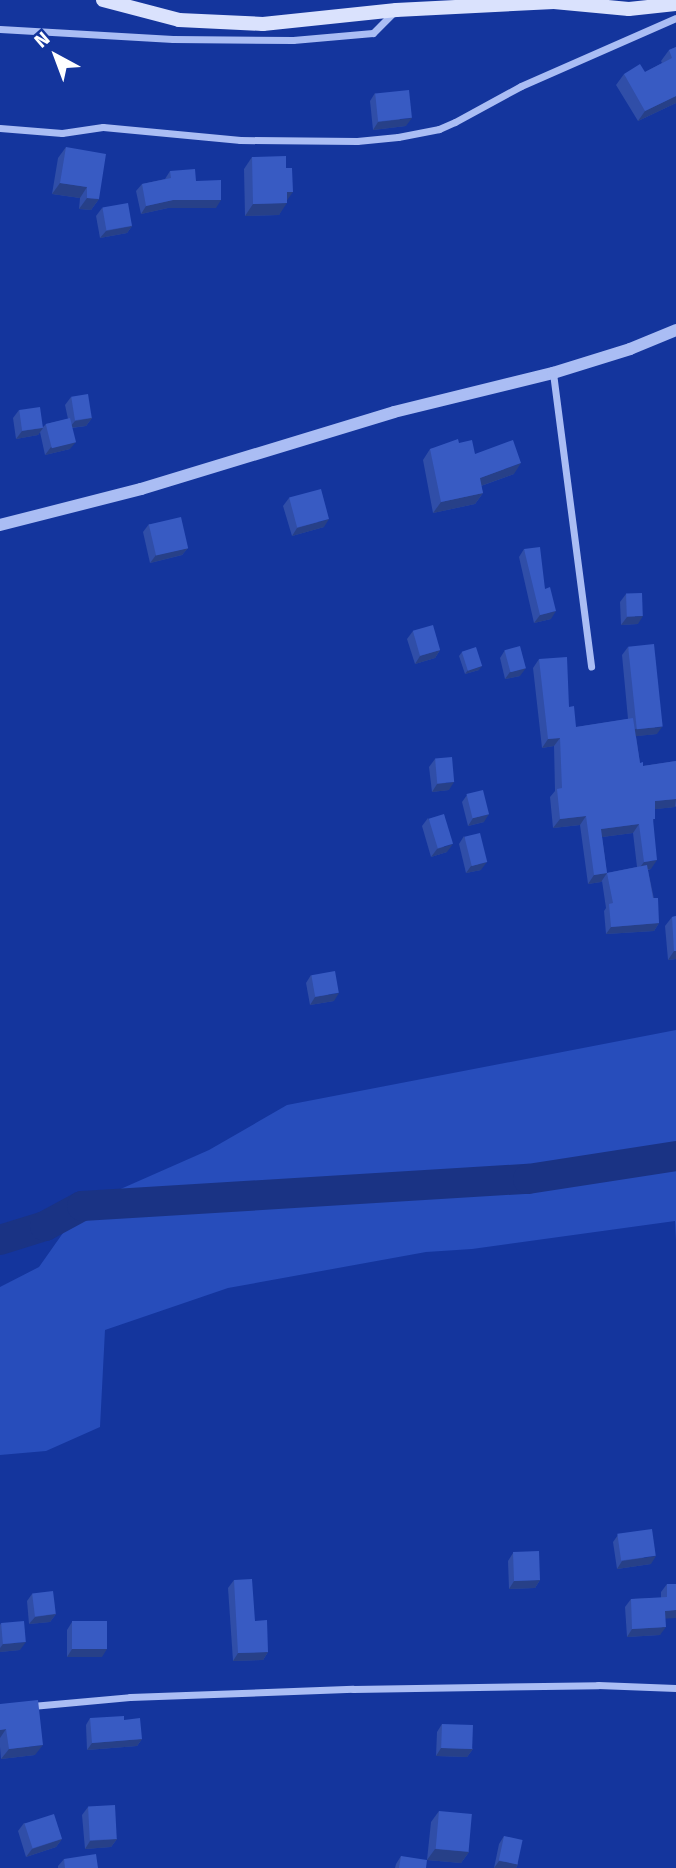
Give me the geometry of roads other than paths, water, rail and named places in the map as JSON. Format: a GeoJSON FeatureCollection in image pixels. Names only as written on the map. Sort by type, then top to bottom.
{"type":"FeatureCollection","features":[{"type":"Feature","properties":{"kind":"main road"},"geometry":{"type":"LineString","coordinates":[[103,0],[179,20],[262,23],[396,10],[554,2],[629,9],[676,4]]}},
{"type":"Feature","properties":{"kind":"street"},"geometry":{"type":"LineString","coordinates":[[0,29],[173,39],[293,40],[373,33],[396,10]]}},
{"type":"Feature","properties":{"kind":"street"},"geometry":{"type":"LineString","coordinates":[[0,128],[62,133],[103,127],[240,140],[357,141],[398,137],[439,129],[521,86],[676,18]]}},
{"type":"Feature","properties":{"kind":"street"},"geometry":{"type":"LineString","coordinates":[[0,525],[141,489],[394,412],[553,373],[630,349],[676,330]]}},
{"type":"Feature","properties":{"kind":"street"},"geometry":{"type":"LineString","coordinates":[[553,373],[592,667]]}},
{"type":"Feature","properties":{"kind":"street"},"geometry":{"type":"LineString","coordinates":[[22,1706],[130,1697],[353,1689],[598,1685],[676,1688]]}},
{"type":"Feature","properties":{"kind":"waterway"},"geometry":{"type":"LineString","coordinates":[[0,1240],[45,1226],[82,1206],[528,1179],[676,1156]]}}]}
